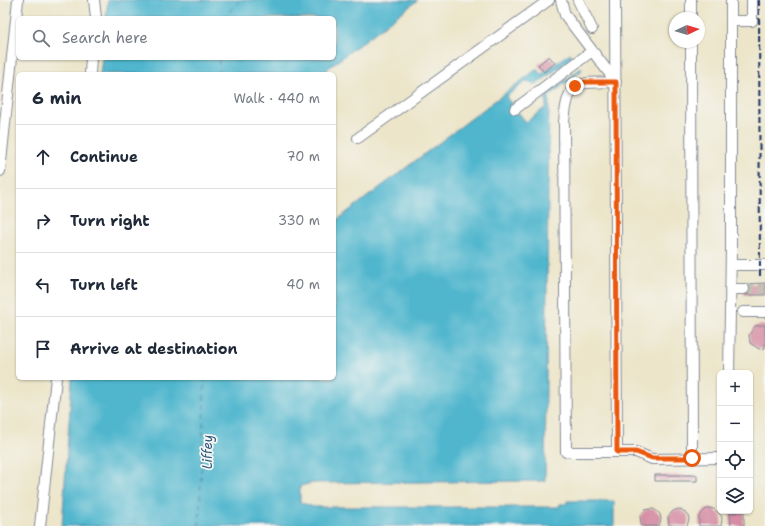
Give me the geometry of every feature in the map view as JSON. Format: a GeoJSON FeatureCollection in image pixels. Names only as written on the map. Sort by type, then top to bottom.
{"type":"FeatureCollection","features":[{"type":"Feature","properties":{"kind":"street"},"geometry":{"type":"LineString","coordinates":[[16,16],[18,0]]}},
{"type":"Feature","properties":{"kind":"street"},"geometry":{"type":"LineString","coordinates":[[94,0],[96,16]]}},
{"type":"Feature","properties":{"kind":"street"},"geometry":{"type":"LineString","coordinates":[[358,138],[549,0]]}},
{"type":"Feature","properties":{"kind":"street"},"geometry":{"type":"LineString","coordinates":[[561,0],[565,15],[616,82]]}},
{"type":"Feature","properties":{"kind":"street"},"geometry":{"type":"LineString","coordinates":[[578,0],[592,29]]}},
{"type":"Feature","properties":{"kind":"street"},"geometry":{"type":"LineString","coordinates":[[615,0],[617,452]]}},
{"type":"Feature","properties":{"kind":"street"},"geometry":{"type":"LineString","coordinates":[[691,0],[691,12]]}},
{"type":"Feature","properties":{"kind":"street"},"geometry":{"type":"LineString","coordinates":[[729,370],[731,265],[731,0]]}},
{"type":"Feature","properties":{"kind":"street"},"geometry":{"type":"LineString","coordinates":[[731,21],[752,21],[752,0]]}},
{"type":"Feature","properties":{"kind":"street"},"geometry":{"type":"LineString","coordinates":[[0,171],[16,19]]}},
{"type":"Feature","properties":{"kind":"street"},"geometry":{"type":"LineString","coordinates":[[691,48],[692,458]]}},
{"type":"Feature","properties":{"kind":"street"},"geometry":{"type":"LineString","coordinates":[[515,109],[592,51]]}},
{"type":"Feature","properties":{"kind":"street"},"geometry":{"type":"LineString","coordinates":[[90,72],[91,60]]}},
{"type":"Feature","properties":{"kind":"street"},"geometry":{"type":"LineString","coordinates":[[616,82],[583,82],[575,86],[569,94],[566,103],[564,122],[566,452],[636,452],[652,458],[717,458]]}},
{"type":"Feature","properties":{"kind":"street"},"geometry":{"type":"LineString","coordinates":[[731,265],[765,265]]}},
{"type":"Feature","properties":{"kind":"street"},"geometry":{"type":"LineString","coordinates":[[730,289],[744,289]]}},
{"type":"Feature","properties":{"kind":"street"},"geometry":{"type":"LineString","coordinates":[[743,312],[765,312]]}},
{"type":"Feature","properties":{"kind":"street"},"geometry":{"type":"LineString","coordinates":[[40,526],[56,380]]}},
{"type":"Feature","properties":{"kind":"water"},"geometry":{"type":"Polygon","coordinates":[[[108,0],[418,0],[327,69],[326,72],[100,72],[102,60],[336,60],[336,16],[106,16],[108,0]]]}},
{"type":"Feature","properties":{"kind":"water","name":"Liffey"},"geometry":{"type":"Polygon","coordinates":[[[570,53],[573,57],[537,84],[526,81],[506,97],[526,122],[546,107],[546,95],[581,68],[582,70],[549,96],[545,481],[313,483],[300,486],[300,502],[313,507],[559,507],[560,504],[567,504],[567,501],[614,501],[614,526],[62,526],[72,380],[336,380],[336,220],[537,69],[542,74],[570,53]]]}},
{"type":"Feature","properties":{"kind":"building"},"geometry":{"type":"Polygon","coordinates":[[[549,56],[555,63],[544,72],[538,65],[549,56]]]}},
{"type":"Feature","properties":{"kind":"building"},"geometry":{"type":"Polygon","coordinates":[[[765,283],[765,295],[744,295],[744,284],[765,283]]]}},
{"type":"Feature","properties":{"kind":"building"},"geometry":{"type":"Polygon","coordinates":[[[765,325],[765,348],[759,349],[750,343],[749,335],[755,326],[765,325]]]}},
{"type":"Feature","properties":{"kind":"building"},"geometry":{"type":"Polygon","coordinates":[[[655,475],[697,475],[697,481],[655,481],[655,475]]]}},
{"type":"Feature","properties":{"kind":"building"},"geometry":{"type":"Polygon","coordinates":[[[709,508],[714,509],[717,512],[717,514],[721,515],[721,526],[699,526],[699,516],[709,508]]]}},
{"type":"Feature","properties":{"kind":"building"},"geometry":{"type":"Polygon","coordinates":[[[654,509],[660,514],[661,519],[659,526],[642,526],[640,516],[645,510],[654,509]]]}},
{"type":"Feature","properties":{"kind":"building"},"geometry":{"type":"Polygon","coordinates":[[[678,509],[682,510],[688,515],[689,519],[687,526],[669,525],[668,517],[673,511],[678,509]]]}},
{"type":"Feature","properties":{"kind":"building"},"geometry":{"type":"Polygon","coordinates":[[[730,514],[744,514],[744,526],[731,526],[730,514]]]}},
{"type":"Feature","properties":{"kind":"ferry route"},"geometry":{"type":"LineString","coordinates":[[225,16],[240,0]]}},
{"type":"Feature","properties":{"kind":"ferry route"},"geometry":{"type":"LineString","coordinates":[[219,60],[219,72]]}},
{"type":"Feature","properties":{"kind":"ferry route"},"geometry":{"type":"LineString","coordinates":[[199,526],[205,380]]}},
{"type":"Feature","properties":{"kind":"tunnel"},"geometry":{"type":"LineString","coordinates":[[744,289],[765,289]]}},
{"type":"Feature","properties":{"kind":"railway"},"geometry":{"type":"LineString","coordinates":[[759,0],[760,278]]}},
{"type":"Feature","properties":{"kind":"route"},"geometry":{"type":"LineString","coordinates":[[575,86],[583,82],[616,82],[617,452],[636,452],[652,458],[692,458]]}}]}
